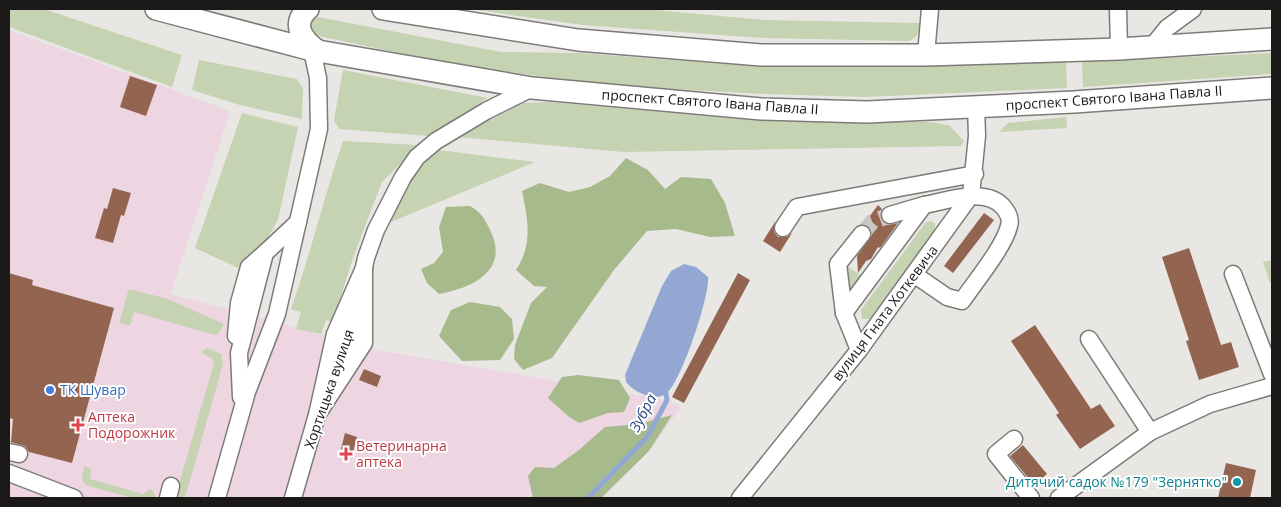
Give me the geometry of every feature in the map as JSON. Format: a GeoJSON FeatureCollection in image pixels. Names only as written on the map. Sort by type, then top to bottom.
{"type":"FeatureCollection","features":[{"type":"Feature","properties":{"kind":"main road","name":"проспект Святого Івана Павла II"},"geometry":{"type":"LineString","coordinates":[[156,9],[315,50],[532,88],[761,109],[867,112],[1272,88]]}},
{"type":"Feature","properties":{"kind":"main road"},"geometry":{"type":"LineString","coordinates":[[308,9],[299,22],[300,31],[306,43],[315,50]]}},
{"type":"Feature","properties":{"kind":"main road"},"geometry":{"type":"LineString","coordinates":[[383,9],[420,12],[578,40],[752,55],[926,54],[1119,49],[1272,39]]}},
{"type":"Feature","properties":{"kind":"street"},"geometry":{"type":"LineString","coordinates":[[926,54],[930,9]]}},
{"type":"Feature","properties":{"kind":"street"},"geometry":{"type":"LineString","coordinates":[[1118,9],[1119,49]]}},
{"type":"Feature","properties":{"kind":"street"},"geometry":{"type":"LineString","coordinates":[[1151,48],[1167,28],[1193,9]]}},
{"type":"Feature","properties":{"kind":"street"},"geometry":{"type":"LineString","coordinates":[[217,498],[241,411],[277,314],[319,129],[318,78],[315,50]]}},
{"type":"Feature","properties":{"kind":"street"},"geometry":{"type":"LineString","coordinates":[[317,415],[335,334],[364,268],[376,230],[403,177],[417,157],[436,141],[486,111],[532,88]]}},
{"type":"Feature","properties":{"kind":"street","name":"вулиця Гната Хоткевича"},"geometry":{"type":"LineString","coordinates":[[740,498],[859,350],[971,195],[975,174],[976,106]]}},
{"type":"Feature","properties":{"kind":"street"},"geometry":{"type":"LineString","coordinates":[[783,228],[797,207],[975,174]]}},
{"type":"Feature","properties":{"kind":"street"},"geometry":{"type":"LineString","coordinates":[[890,214],[971,195],[1002,205],[1008,214],[1010,226],[996,252],[962,301],[948,297],[915,275]]}},
{"type":"Feature","properties":{"kind":"street"},"geometry":{"type":"LineString","coordinates":[[844,313],[924,205]]}},
{"type":"Feature","properties":{"kind":"street"},"geometry":{"type":"LineString","coordinates":[[244,354],[234,330],[249,267],[298,222]]}},
{"type":"Feature","properties":{"kind":"street"},"geometry":{"type":"LineString","coordinates":[[859,350],[844,313],[838,264],[862,234]]}},
{"type":"Feature","properties":{"kind":"street"},"geometry":{"type":"LineString","coordinates":[[241,411],[244,354],[280,240]]}},
{"type":"Feature","properties":{"kind":"street"},"geometry":{"type":"LineString","coordinates":[[317,415],[364,343],[364,268]]}},
{"type":"Feature","properties":{"kind":"street"},"geometry":{"type":"LineString","coordinates":[[1233,274],[1272,374]]}},
{"type":"Feature","properties":{"kind":"street"},"geometry":{"type":"LineString","coordinates":[[1089,339],[1150,432]]}},
{"type":"Feature","properties":{"kind":"street"},"geometry":{"type":"LineString","coordinates":[[1059,498],[1150,432],[1210,404],[1272,386]]}},
{"type":"Feature","properties":{"kind":"street","name":"Хортицька вулиця"},"geometry":{"type":"LineString","coordinates":[[293,498],[317,415]]}},
{"type":"Feature","properties":{"kind":"street"},"geometry":{"type":"LineString","coordinates":[[1014,440],[996,454],[1031,498]]}},
{"type":"Feature","properties":{"kind":"street"},"geometry":{"type":"LineString","coordinates":[[9,473],[74,498]]}},
{"type":"Feature","properties":{"kind":"shaded area"},"geometry":{"type":"Polygon","coordinates":[[[9,30],[230,111],[171,294],[383,351],[667,400],[681,407],[650,450],[603,498],[9,498],[9,30]]]}},
{"type":"Feature","properties":{"kind":"green space"},"geometry":{"type":"Polygon","coordinates":[[[9,9],[44,9],[182,55],[172,87],[9,27],[9,9]]]}},
{"type":"Feature","properties":{"kind":"green space"},"geometry":{"type":"Polygon","coordinates":[[[470,9],[645,9],[764,20],[919,23],[919,29],[918,34],[909,41],[762,38],[582,25],[470,9]]]}},
{"type":"Feature","properties":{"kind":"green space"},"geometry":{"type":"Polygon","coordinates":[[[318,17],[501,52],[579,53],[763,67],[1066,62],[1067,88],[865,97],[763,94],[600,85],[446,63],[314,35],[309,24],[318,17]]]}},
{"type":"Feature","properties":{"kind":"green space"},"geometry":{"type":"Polygon","coordinates":[[[1272,53],[1272,74],[1083,87],[1082,62],[1272,53]]]}},
{"type":"Feature","properties":{"kind":"green space"},"geometry":{"type":"Polygon","coordinates":[[[199,60],[297,79],[303,88],[302,119],[240,105],[192,90],[199,60]]]}},
{"type":"Feature","properties":{"kind":"green space"},"geometry":{"type":"Polygon","coordinates":[[[343,70],[488,98],[428,136],[339,129],[334,120],[343,70]]]}},
{"type":"Feature","properties":{"kind":"green space"},"geometry":{"type":"Polygon","coordinates":[[[549,102],[762,121],[932,122],[950,126],[964,141],[961,146],[623,152],[458,137],[523,103],[549,102]]]}},
{"type":"Feature","properties":{"kind":"green space"},"geometry":{"type":"Polygon","coordinates":[[[242,113],[298,127],[278,220],[267,239],[238,268],[195,248],[242,113]]]}},
{"type":"Feature","properties":{"kind":"green space"},"geometry":{"type":"Polygon","coordinates":[[[1066,117],[1067,128],[999,132],[1008,123],[1066,117]]]}},
{"type":"Feature","properties":{"kind":"green space"},"geometry":{"type":"Polygon","coordinates":[[[343,141],[419,145],[382,182],[353,258],[333,321],[326,320],[321,334],[296,329],[301,312],[291,309],[343,141]]]}},
{"type":"Feature","properties":{"kind":"green space"},"geometry":{"type":"Polygon","coordinates":[[[439,150],[535,162],[391,222],[387,219],[422,163],[439,150]]]}},
{"type":"Feature","properties":{"kind":"green space"},"geometry":{"type":"Polygon","coordinates":[[[626,158],[648,170],[665,189],[681,177],[711,179],[725,203],[735,236],[710,237],[676,229],[647,231],[614,270],[552,358],[523,370],[514,359],[515,345],[531,303],[547,287],[534,286],[516,270],[525,251],[528,232],[522,191],[540,183],[569,192],[590,187],[610,176],[626,158]]]}},
{"type":"Feature","properties":{"kind":"green space"},"geometry":{"type":"Polygon","coordinates":[[[470,206],[480,214],[489,227],[495,246],[495,257],[491,267],[475,282],[439,294],[427,283],[421,269],[434,263],[443,252],[439,227],[446,207],[470,206]]]}},
{"type":"Feature","properties":{"kind":"green space"},"geometry":{"type":"Polygon","coordinates":[[[926,222],[935,223],[935,231],[870,319],[862,319],[861,310],[926,222]]]}},
{"type":"Feature","properties":{"kind":"green space"},"geometry":{"type":"Polygon","coordinates":[[[1272,260],[1272,283],[1270,283],[1263,262],[1272,260]]]}},
{"type":"Feature","properties":{"kind":"green space"},"geometry":{"type":"Polygon","coordinates":[[[846,265],[863,277],[849,292],[846,265]]]}},
{"type":"Feature","properties":{"kind":"green space"},"geometry":{"type":"Polygon","coordinates":[[[129,289],[168,299],[224,324],[219,333],[215,335],[134,312],[130,326],[119,323],[129,289]]]}},
{"type":"Feature","properties":{"kind":"green space"},"geometry":{"type":"Polygon","coordinates":[[[470,302],[500,307],[512,319],[514,339],[500,360],[462,361],[439,336],[451,310],[470,302]]]}},
{"type":"Feature","properties":{"kind":"green space"},"geometry":{"type":"Polygon","coordinates":[[[207,348],[221,354],[223,364],[185,498],[175,498],[214,363],[212,358],[203,354],[203,350],[207,348]]]}},
{"type":"Feature","properties":{"kind":"green space"},"geometry":{"type":"Polygon","coordinates":[[[578,375],[619,380],[630,398],[624,412],[608,413],[579,423],[568,416],[548,398],[562,377],[578,375]]]}},
{"type":"Feature","properties":{"kind":"green space"},"geometry":{"type":"Polygon","coordinates":[[[672,415],[649,451],[601,498],[533,498],[528,476],[535,467],[554,468],[579,450],[605,427],[639,424],[672,415]]]}},
{"type":"Feature","properties":{"kind":"green space"},"geometry":{"type":"Polygon","coordinates":[[[84,466],[91,469],[90,479],[143,494],[150,489],[154,492],[156,498],[132,498],[85,485],[82,479],[84,466]]]}},
{"type":"Feature","properties":{"kind":"water"},"geometry":{"type":"Polygon","coordinates":[[[684,264],[696,267],[708,277],[700,319],[687,356],[673,386],[662,396],[651,397],[639,393],[630,386],[626,382],[625,375],[662,286],[671,271],[684,264]]]}},
{"type":"Feature","properties":{"kind":"building"},"geometry":{"type":"Polygon","coordinates":[[[130,76],[157,85],[146,116],[120,107],[130,76]]]}},
{"type":"Feature","properties":{"kind":"building"},"geometry":{"type":"Polygon","coordinates":[[[113,188],[131,193],[124,216],[121,215],[113,243],[95,238],[104,208],[107,209],[113,188]]]}},
{"type":"Feature","properties":{"kind":"building"},"geometry":{"type":"Polygon","coordinates":[[[878,205],[882,209],[880,217],[884,223],[888,225],[898,223],[880,248],[878,247],[871,259],[866,261],[858,273],[857,256],[872,235],[869,227],[864,224],[878,205]]]}},
{"type":"Feature","properties":{"kind":"building"},"geometry":{"type":"Polygon","coordinates":[[[984,213],[994,220],[953,273],[944,266],[984,213]]]}},
{"type":"Feature","properties":{"kind":"building"},"geometry":{"type":"Polygon","coordinates":[[[775,222],[774,232],[778,237],[787,237],[792,233],[780,252],[763,241],[775,222]]]}},
{"type":"Feature","properties":{"kind":"building"},"geometry":{"type":"Polygon","coordinates":[[[1189,248],[1221,345],[1231,342],[1239,367],[1199,380],[1186,341],[1189,340],[1162,257],[1189,248]]]}},
{"type":"Feature","properties":{"kind":"building","name":"ТК Шувар"},"geometry":{"type":"Polygon","coordinates":[[[9,273],[33,280],[32,285],[114,308],[72,463],[29,452],[25,446],[11,442],[13,419],[9,418],[9,273]]]}},
{"type":"Feature","properties":{"kind":"building"},"geometry":{"type":"Polygon","coordinates":[[[738,273],[750,280],[684,403],[672,397],[738,273]]]}},
{"type":"Feature","properties":{"kind":"building"},"geometry":{"type":"Polygon","coordinates":[[[1035,325],[1091,409],[1100,404],[1115,426],[1080,449],[1056,415],[1059,413],[1011,341],[1035,325]]]}},
{"type":"Feature","properties":{"kind":"building"},"geometry":{"type":"Polygon","coordinates":[[[364,369],[381,376],[377,387],[359,380],[364,369]]]}},
{"type":"Feature","properties":{"kind":"building"},"geometry":{"type":"Polygon","coordinates":[[[345,433],[357,437],[353,452],[341,449],[345,433]]]}},
{"type":"Feature","properties":{"kind":"building"},"geometry":{"type":"Polygon","coordinates":[[[1023,445],[1047,474],[1034,485],[1010,456],[1023,445]]]}},
{"type":"Feature","properties":{"kind":"building","name":"Дитячий садок №179 \"Зернятко\""},"geometry":{"type":"Polygon","coordinates":[[[1226,463],[1256,470],[1250,498],[1218,498],[1226,463]]]}},
{"type":"Feature","properties":{"kind":"waterway","name":"Зубра"},"geometry":{"type":"LineString","coordinates":[[588,498],[648,436],[667,400],[665,388]]}},
{"type":"Feature","properties":{"kind":"tunnel"},"geometry":{"type":"LineString","coordinates":[[862,234],[872,222],[890,215]]}},
{"type":"Feature","properties":{"kind":"place","name":"ТК Шувар"},"geometry":{"type":"Point","coordinates":[50,390]}},
{"type":"Feature","properties":{"kind":"place","name":"Аптека Подорожник"},"geometry":{"type":"Point","coordinates":[78,425]}},
{"type":"Feature","properties":{"kind":"place","name":"Ветеринарна аптека"},"geometry":{"type":"Point","coordinates":[346,454]}},
{"type":"Feature","properties":{"kind":"place","name":"Дитячий садок №179 \"Зернятко\""},"geometry":{"type":"Point","coordinates":[1237,482]}}]}
